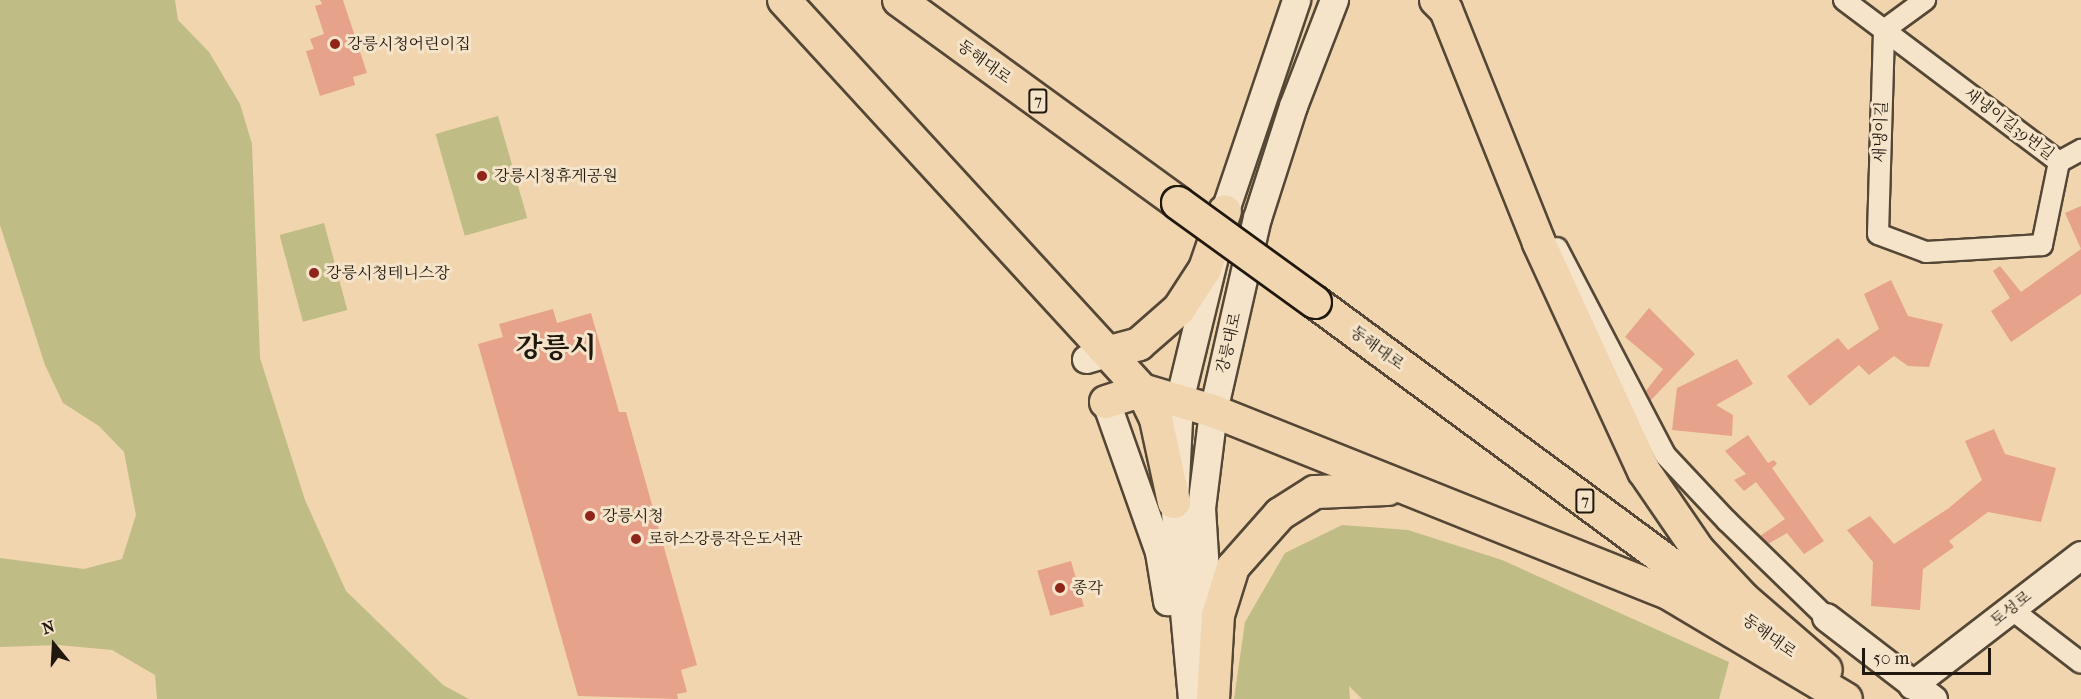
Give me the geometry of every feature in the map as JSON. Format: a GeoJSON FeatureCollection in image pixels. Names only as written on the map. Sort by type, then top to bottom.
{"type":"FeatureCollection","features":[{"type":"Feature","properties":{"kind":"main road"},"geometry":{"type":"LineString","coordinates":[[784,0],[1053,296],[1098,355],[1142,390],[1213,411],[1668,593],[1846,699]]}},
{"type":"Feature","properties":{"kind":"main road","name":"동해대로"},"geometry":{"type":"LineString","coordinates":[[899,0],[1316,302],[1856,699]]}},
{"type":"Feature","properties":{"kind":"main road"},"geometry":{"type":"LineString","coordinates":[[1444,3],[1539,243],[1644,471],[1698,550],[1736,591],[1856,699]]}},
{"type":"Feature","properties":{"kind":"main road"},"geometry":{"type":"LineString","coordinates":[[1098,355],[1139,344],[1179,309],[1205,269],[1225,211]]}},
{"type":"Feature","properties":{"kind":"main road"},"geometry":{"type":"LineString","coordinates":[[1106,402],[1142,390]]}},
{"type":"Feature","properties":{"kind":"main road"},"geometry":{"type":"LineString","coordinates":[[1142,390],[1156,419],[1174,502]]}},
{"type":"Feature","properties":{"kind":"main road"},"geometry":{"type":"LineString","coordinates":[[1213,699],[1218,615],[1233,567],[1280,514],[1315,492],[1354,487],[1413,490]]}},
{"type":"Feature","properties":{"kind":"street","name":"강릉대로"},"geometry":{"type":"LineString","coordinates":[[1192,699],[1174,502],[1179,401],[1225,211],[1296,0]]}},
{"type":"Feature","properties":{"kind":"street","name":"강릉대로"},"geometry":{"type":"LineString","coordinates":[[1213,699],[1201,508],[1213,411],[1257,218],[1293,106],[1334,0]]}},
{"type":"Feature","properties":{"kind":"street","name":"새냉이길39번길"},"geometry":{"type":"LineString","coordinates":[[1844,0],[2059,162],[2042,245],[1926,252]]}},
{"type":"Feature","properties":{"kind":"street"},"geometry":{"type":"LineString","coordinates":[[1884,30],[1925,0]]}},
{"type":"Feature","properties":{"kind":"street"},"geometry":{"type":"LineString","coordinates":[[1444,3],[1554,241],[1665,455],[1727,521],[1827,617],[1923,692]]}},
{"type":"Feature","properties":{"kind":"street","name":"새냉이길"},"geometry":{"type":"LineString","coordinates":[[1884,30],[1878,234],[1926,252]]}},
{"type":"Feature","properties":{"kind":"street"},"geometry":{"type":"LineString","coordinates":[[2059,162],[2081,150]]}},
{"type":"Feature","properties":{"kind":"street"},"geometry":{"type":"LineString","coordinates":[[1106,402],[1158,552],[1176,654],[1192,699]]}},
{"type":"Feature","properties":{"kind":"street","name":"토성로"},"geometry":{"type":"LineString","coordinates":[[1923,692],[2011,609],[2081,555]]}},
{"type":"Feature","properties":{"kind":"street"},"geometry":{"type":"LineString","coordinates":[[2011,609],[2081,663]]}},
{"type":"Feature","properties":{"kind":"shaded area"},"geometry":{"type":"Polygon","coordinates":[[[0,0],[175,0],[178,20],[209,52],[240,104],[252,144],[260,358],[305,500],[346,591],[443,685],[469,699],[157,699],[155,675],[112,650],[58,645],[0,647],[0,558],[84,569],[122,559],[136,515],[124,452],[99,426],[63,403],[45,365],[0,225],[0,0]]]}},
{"type":"Feature","properties":{"kind":"shaded area","name":"강릉시청휴게공원"},"geometry":{"type":"Polygon","coordinates":[[[498,116],[527,218],[465,236],[436,134],[498,116]]]}},
{"type":"Feature","properties":{"kind":"shaded area","name":"강릉시청테니스장"},"geometry":{"type":"Polygon","coordinates":[[[324,223],[347,310],[303,322],[280,235],[324,223]]]}},
{"type":"Feature","properties":{"kind":"shaded area"},"geometry":{"type":"Polygon","coordinates":[[[1342,525],[1408,530],[1502,560],[1729,662],[1719,699],[1362,699],[1349,686],[1350,699],[1234,699],[1245,622],[1285,553],[1342,525]]]}},
{"type":"Feature","properties":{"kind":"building","name":"강릉시청어린이집"},"geometry":{"type":"Polygon","coordinates":[[[320,0],[343,0],[367,73],[353,77],[355,85],[320,96],[306,51],[314,49],[310,39],[324,34],[315,6],[322,4],[320,0]]]}},
{"type":"Feature","properties":{"kind":"building"},"geometry":{"type":"Polygon","coordinates":[[[2081,206],[2081,249],[2065,213],[2081,206]]]}},
{"type":"Feature","properties":{"kind":"building"},"geometry":{"type":"Polygon","coordinates":[[[2081,249],[2081,294],[2011,342],[1991,311],[2010,298],[1993,271],[2000,266],[2021,292],[2081,249]]]}},
{"type":"Feature","properties":{"kind":"building"},"geometry":{"type":"Polygon","coordinates":[[[1891,280],[1908,316],[1943,324],[1929,367],[1908,366],[1894,356],[1869,375],[1859,365],[1810,406],[1787,376],[1838,338],[1848,350],[1879,329],[1864,294],[1891,280]]]}},
{"type":"Feature","properties":{"kind":"building"},"geometry":{"type":"Polygon","coordinates":[[[1649,308],[1695,354],[1650,401],[1645,392],[1663,369],[1625,337],[1649,308]]]}},
{"type":"Feature","properties":{"kind":"building","name":"강릉시청"},"geometry":{"type":"Polygon","coordinates":[[[553,309],[557,323],[591,313],[619,412],[626,412],[697,665],[681,670],[687,692],[677,694],[678,699],[578,696],[478,344],[503,337],[499,324],[553,309]]]}},
{"type":"Feature","properties":{"kind":"building"},"geometry":{"type":"Polygon","coordinates":[[[1737,359],[1753,384],[1716,405],[1733,415],[1732,436],[1672,430],[1677,388],[1737,359]]]}},
{"type":"Feature","properties":{"kind":"building"},"geometry":{"type":"Polygon","coordinates":[[[1994,429],[2005,454],[2056,468],[2041,522],[1988,512],[1949,541],[1954,547],[1923,569],[1920,610],[1871,606],[1873,562],[1847,530],[1870,516],[1894,544],[1949,508],[1982,480],[1965,441],[1994,429]]]}},
{"type":"Feature","properties":{"kind":"building"},"geometry":{"type":"Polygon","coordinates":[[[1748,435],[1768,463],[1774,460],[1777,464],[1772,468],[1824,541],[1804,554],[1787,533],[1768,544],[1760,536],[1785,519],[1756,482],[1744,491],[1734,480],[1746,474],[1725,451],[1748,435]]]}},
{"type":"Feature","properties":{"kind":"building","name":"종각"},"geometry":{"type":"Polygon","coordinates":[[[1071,561],[1084,606],[1050,616],[1037,571],[1071,561]]]}},
{"type":"Feature","properties":{"kind":"place","name":"강릉시청어린이집"},"geometry":{"type":"Point","coordinates":[335,44]}},
{"type":"Feature","properties":{"kind":"place","name":"강릉시청휴게공원"},"geometry":{"type":"Point","coordinates":[482,176]}},
{"type":"Feature","properties":{"kind":"place","name":"강릉시청테니스장"},"geometry":{"type":"Point","coordinates":[314,273]}},
{"type":"Feature","properties":{"kind":"place","name":"강릉시청"},"geometry":{"type":"Point","coordinates":[590,516]}},
{"type":"Feature","properties":{"kind":"place","name":"로하스강릉작은도서관"},"geometry":{"type":"Point","coordinates":[636,539]}},
{"type":"Feature","properties":{"kind":"place","name":"종각"},"geometry":{"type":"Point","coordinates":[1060,588]}},
{"type":"Feature","properties":{"kind":"district","name":"강릉시"},"geometry":{"type":"Point","coordinates":[556,348]}}]}
